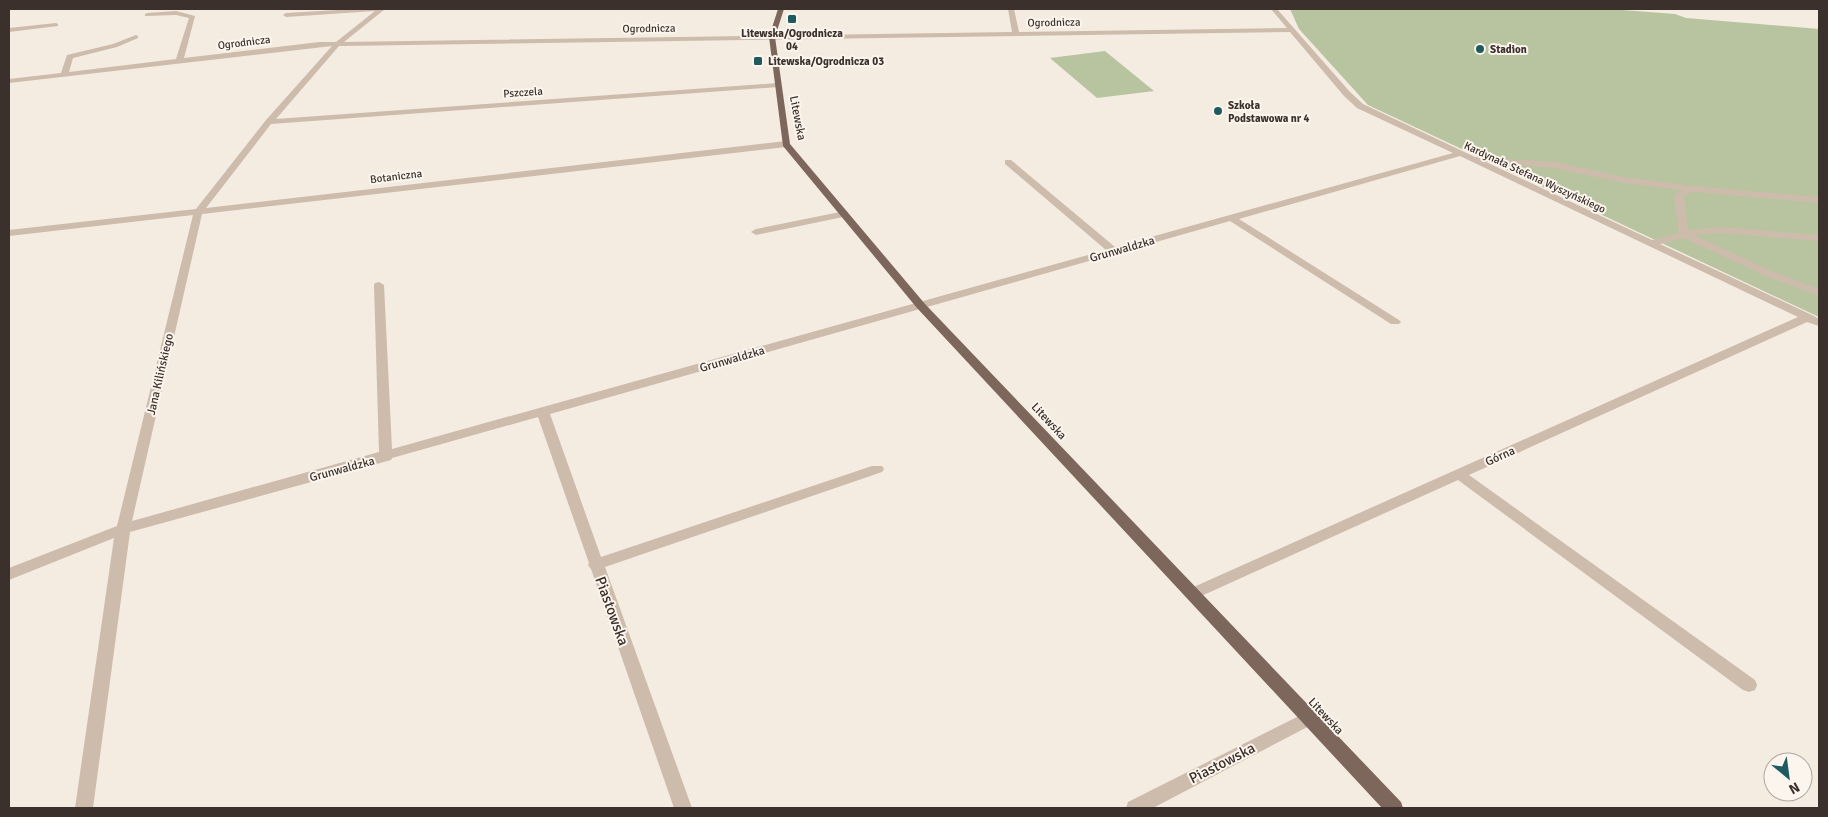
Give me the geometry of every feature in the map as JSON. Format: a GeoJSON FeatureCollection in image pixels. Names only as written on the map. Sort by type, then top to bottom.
{"type":"FeatureCollection","features":[{"type":"Feature","properties":{"kind":"main road","name":"Litewska"},"geometry":{"type":"LineString","coordinates":[[781,9],[772,37],[786,144],[921,306],[1394,808]]}},
{"type":"Feature","properties":{"kind":"street"},"geometry":{"type":"LineString","coordinates":[[286,15],[381,9]]}},
{"type":"Feature","properties":{"kind":"street","name":"Jana Kilińskiego"},"geometry":{"type":"LineString","coordinates":[[84,808],[123,529],[198,212],[269,122],[337,44],[381,9]]}},
{"type":"Feature","properties":{"kind":"street"},"geometry":{"type":"LineString","coordinates":[[1011,9],[1016,34]]}},
{"type":"Feature","properties":{"kind":"street","name":"Kardynała Stefana Wyszyńskiego"},"geometry":{"type":"LineString","coordinates":[[1274,9],[1347,94],[1360,106],[1813,320]]}},
{"type":"Feature","properties":{"kind":"street"},"geometry":{"type":"LineString","coordinates":[[146,15],[176,13],[193,17],[179,61]]}},
{"type":"Feature","properties":{"kind":"street"},"geometry":{"type":"LineString","coordinates":[[9,30],[56,25]]}},
{"type":"Feature","properties":{"kind":"street","name":"Ogrodnicza"},"geometry":{"type":"LineString","coordinates":[[9,81],[319,44],[1292,30]]}},
{"type":"Feature","properties":{"kind":"street"},"geometry":{"type":"LineString","coordinates":[[64,75],[70,57],[115,46],[136,37]]}},
{"type":"Feature","properties":{"kind":"street","name":"Pszczela"},"geometry":{"type":"LineString","coordinates":[[269,122],[778,85]]}},
{"type":"Feature","properties":{"kind":"street","name":"Botaniczna"},"geometry":{"type":"LineString","coordinates":[[9,233],[786,144]]}},
{"type":"Feature","properties":{"kind":"street"},"geometry":{"type":"LineString","coordinates":[[1464,156],[1555,165],[1624,180],[1692,189],[1819,200]]}},
{"type":"Feature","properties":{"kind":"street","name":"Grunwaldzka"},"geometry":{"type":"LineString","coordinates":[[9,574],[123,529],[543,413],[1231,218],[1464,156]]}},
{"type":"Feature","properties":{"kind":"street"},"geometry":{"type":"LineString","coordinates":[[1008,162],[1114,251]]}},
{"type":"Feature","properties":{"kind":"street"},"geometry":{"type":"LineString","coordinates":[[1684,234],[1679,195],[1692,189]]}},
{"type":"Feature","properties":{"kind":"street"},"geometry":{"type":"LineString","coordinates":[[756,232],[845,214]]}},
{"type":"Feature","properties":{"kind":"street"},"geometry":{"type":"LineString","coordinates":[[1231,218],[1395,322]]}},
{"type":"Feature","properties":{"kind":"street"},"geometry":{"type":"LineString","coordinates":[[1650,244],[1697,231],[1721,230],[1819,238]]}},
{"type":"Feature","properties":{"kind":"street"},"geometry":{"type":"LineString","coordinates":[[1684,234],[1770,274],[1819,293]]}},
{"type":"Feature","properties":{"kind":"street"},"geometry":{"type":"LineString","coordinates":[[379,285],[386,457]]}},
{"type":"Feature","properties":{"kind":"street","name":"Górna"},"geometry":{"type":"LineString","coordinates":[[1192,594],[1459,474],[1813,320]]}},
{"type":"Feature","properties":{"kind":"street","name":"Piastowska"},"geometry":{"type":"LineString","coordinates":[[543,413],[595,565],[683,808]]}},
{"type":"Feature","properties":{"kind":"street"},"geometry":{"type":"LineString","coordinates":[[595,565],[877,469]]}},
{"type":"Feature","properties":{"kind":"street"},"geometry":{"type":"LineString","coordinates":[[1459,474],[1749,685]]}},
{"type":"Feature","properties":{"kind":"street","name":"Piastowska"},"geometry":{"type":"LineString","coordinates":[[1135,808],[1309,718]]}},
{"type":"Feature","properties":{"kind":"green space"},"geometry":{"type":"Polygon","coordinates":[[[1290,9],[1609,9],[1675,14],[1686,18],[1819,29],[1819,317],[1368,105],[1299,29],[1290,9]]]}},
{"type":"Feature","properties":{"kind":"green space"},"geometry":{"type":"Polygon","coordinates":[[[1105,51],[1154,91],[1097,98],[1050,58],[1105,51]]]}},
{"type":"Feature","properties":{"kind":"place","name":"Litewska/Ogrodnicza 04"},"geometry":{"type":"Point","coordinates":[792,19]}},
{"type":"Feature","properties":{"kind":"place","name":"Stadion"},"geometry":{"type":"Point","coordinates":[1480,49]}},
{"type":"Feature","properties":{"kind":"place","name":"Litewska/Ogrodnicza 03"},"geometry":{"type":"Point","coordinates":[758,61]}},
{"type":"Feature","properties":{"kind":"place","name":"Szkoła Podstawowa nr 4"},"geometry":{"type":"Point","coordinates":[1218,111]}}]}
